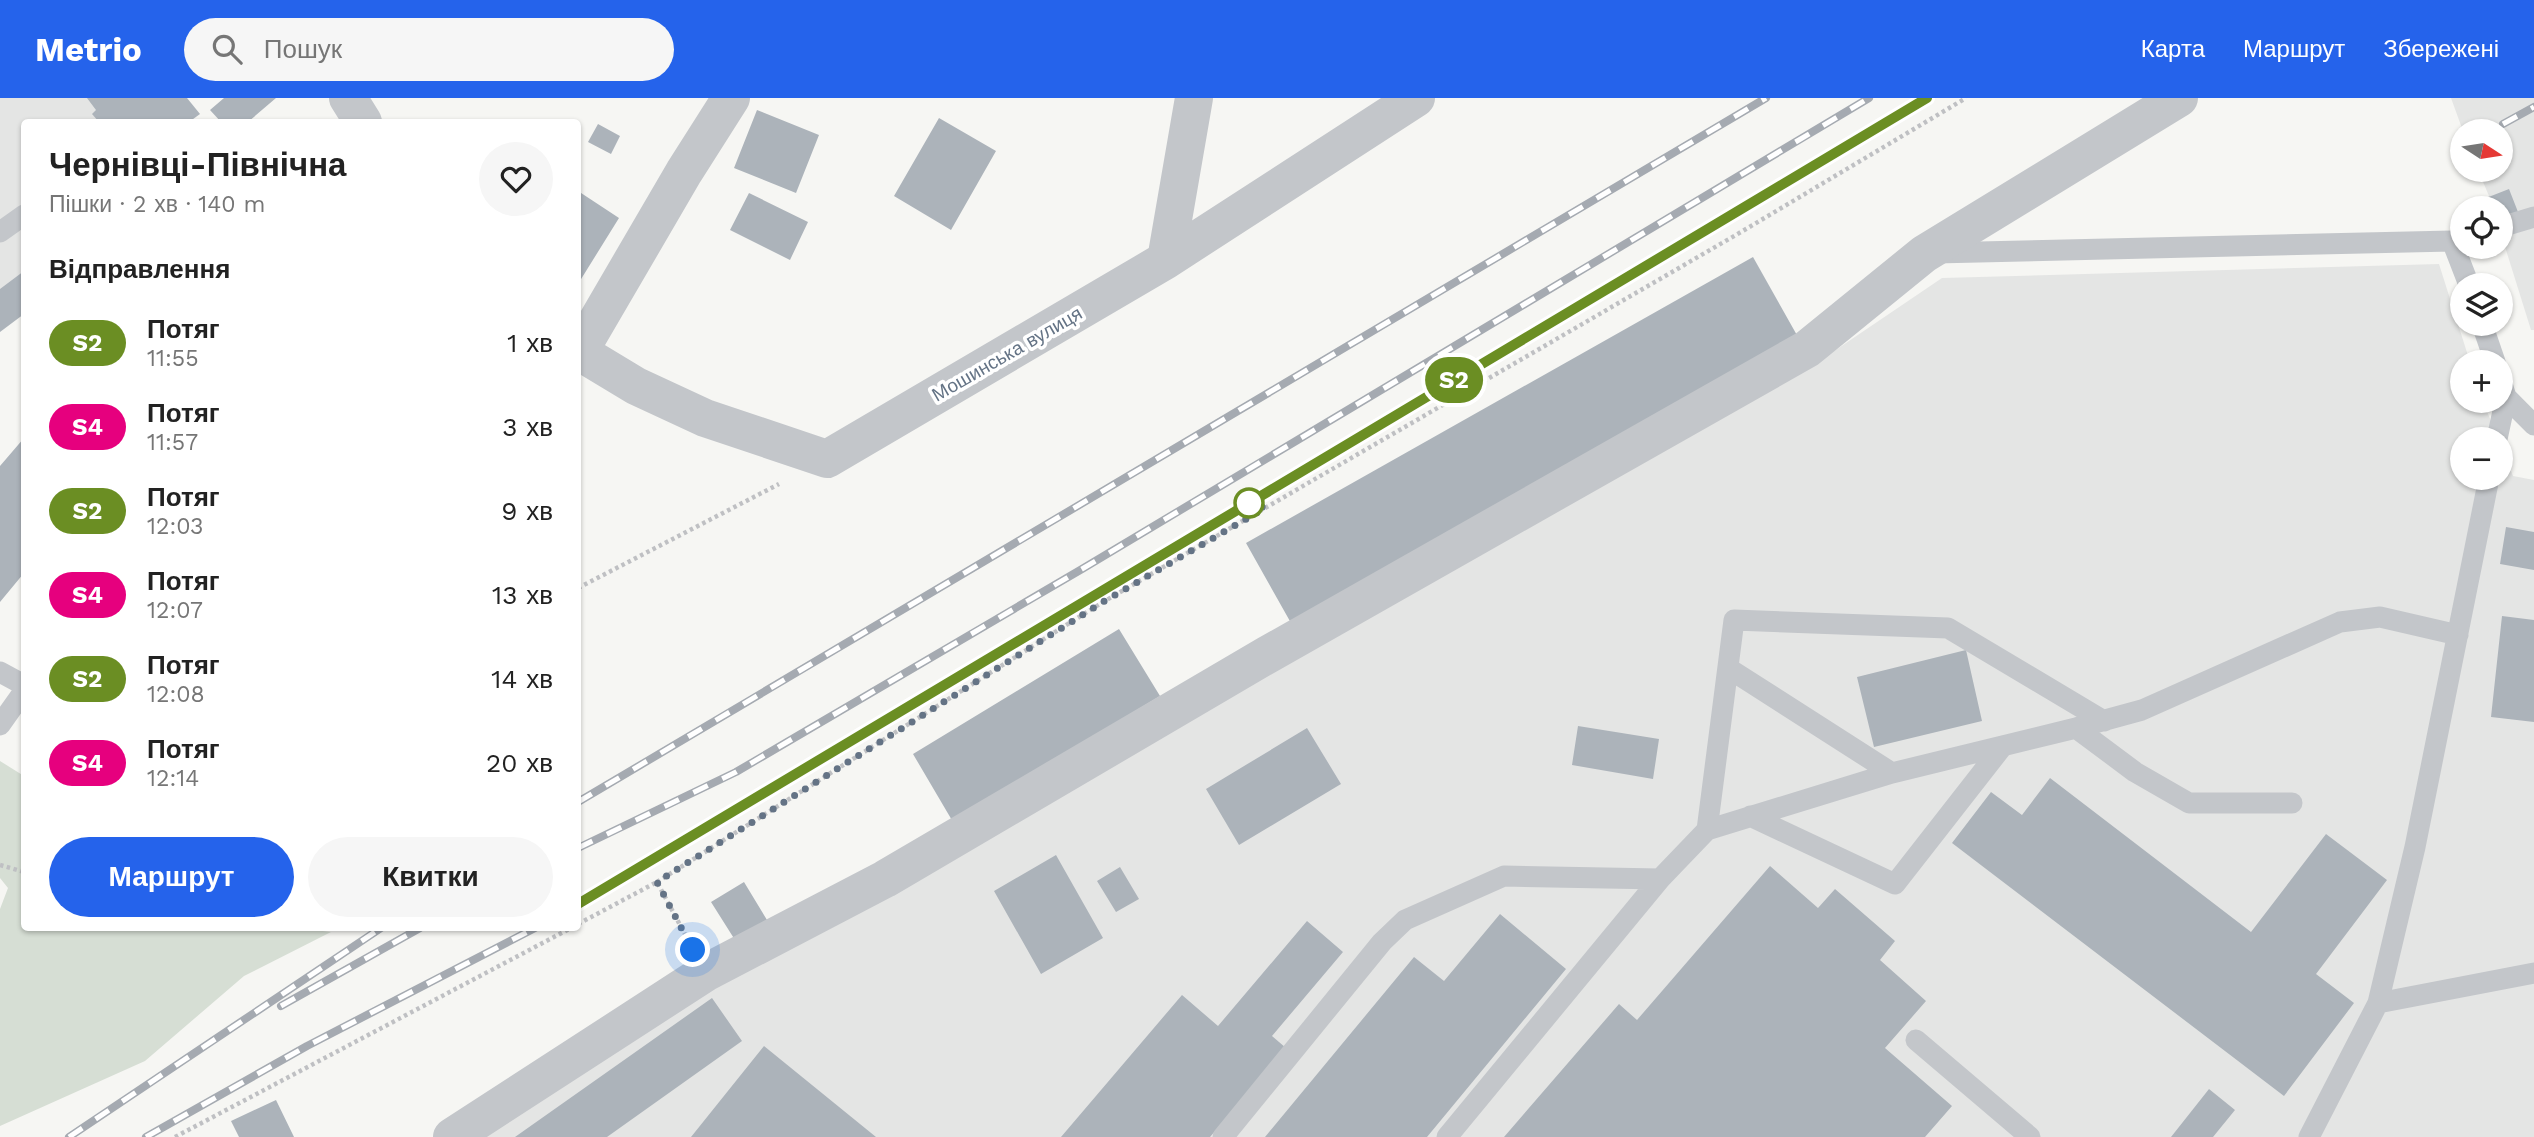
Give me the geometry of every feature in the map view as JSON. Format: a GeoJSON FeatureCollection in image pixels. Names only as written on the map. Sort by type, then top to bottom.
{"type":"FeatureCollection","features":[{"type":"Feature","properties":{"kind":"street"},"geometry":{"type":"LineString","coordinates":[[581,346],[731,98]]}},
{"type":"Feature","properties":{"kind":"street"},"geometry":{"type":"LineString","coordinates":[[1166,260],[1195,98]]}},
{"type":"Feature","properties":{"kind":"street","name":"Мошинська вулиця"},"geometry":{"type":"LineString","coordinates":[[827,459],[1166,260],[1416,98]]}},
{"type":"Feature","properties":{"kind":"street"},"geometry":{"type":"LineString","coordinates":[[452,1137],[705,973],[885,879],[1267,655],[1807,349],[1924,254],[2179,98]]}},
{"type":"Feature","properties":{"kind":"street"},"geometry":{"type":"LineString","coordinates":[[581,353],[636,386],[705,418],[827,459]]}},
{"type":"Feature","properties":{"kind":"lane"},"geometry":{"type":"LineString","coordinates":[[0,232],[21,217]]}},
{"type":"Feature","properties":{"kind":"lane"},"geometry":{"type":"LineString","coordinates":[[2513,223],[2534,217]]}},
{"type":"Feature","properties":{"kind":"lane"},"geometry":{"type":"LineString","coordinates":[[1924,254],[2450,240]]}},
{"type":"Feature","properties":{"kind":"lane"},"geometry":{"type":"LineString","coordinates":[[2513,401],[2534,425]]}},
{"type":"Feature","properties":{"kind":"lane"},"geometry":{"type":"LineString","coordinates":[[2309,1137],[2378,1003],[2415,847],[2487,490]]}},
{"type":"Feature","properties":{"kind":"lane"},"geometry":{"type":"LineString","coordinates":[[1447,1137],[1660,879],[1707,830],[1892,773],[2142,710],[2340,622],[2381,617],[2458,635]]}},
{"type":"Feature","properties":{"kind":"lane"},"geometry":{"type":"LineString","coordinates":[[1707,830],[1734,620],[1948,628],[2104,721]]}},
{"type":"Feature","properties":{"kind":"lane"},"geometry":{"type":"LineString","coordinates":[[1728,668],[1892,773]]}},
{"type":"Feature","properties":{"kind":"lane"},"geometry":{"type":"LineString","coordinates":[[0,672],[21,683]]}},
{"type":"Feature","properties":{"kind":"lane"},"geometry":{"type":"LineString","coordinates":[[0,726],[21,695]]}},
{"type":"Feature","properties":{"kind":"lane"},"geometry":{"type":"LineString","coordinates":[[2077,728],[2135,772],[2189,803],[2292,803]]}},
{"type":"Feature","properties":{"kind":"lane"},"geometry":{"type":"LineString","coordinates":[[1750,816],[1895,884],[2002,747]]}},
{"type":"Feature","properties":{"kind":"lane"},"geometry":{"type":"LineString","coordinates":[[1223,1137],[1382,942],[1405,920],[1504,876],[1660,879]]}},
{"type":"Feature","properties":{"kind":"lane"},"geometry":{"type":"LineString","coordinates":[[2378,1003],[2534,973]]}},
{"type":"Feature","properties":{"kind":"lane"},"geometry":{"type":"LineString","coordinates":[[1916,1040],[2030,1137]]}},
{"type":"Feature","properties":{"kind":"path"},"geometry":{"type":"LineString","coordinates":[[581,922],[657,882],[1103,602],[1729,239],[1966,98]]}},
{"type":"Feature","properties":{"kind":"path"},"geometry":{"type":"LineString","coordinates":[[581,586],[827,459]]}},
{"type":"Feature","properties":{"kind":"path"},"geometry":{"type":"LineString","coordinates":[[0,865],[21,871]]}},
{"type":"Feature","properties":{"kind":"path"},"geometry":{"type":"LineString","coordinates":[[657,882],[705,973]]}},
{"type":"Feature","properties":{"kind":"path"},"geometry":{"type":"LineString","coordinates":[[175,1137],[565,931]]}},
{"type":"Feature","properties":{"kind":"shaded area"},"geometry":{"type":"Polygon","coordinates":[[[0,98],[152,98],[170,119],[21,119],[21,275],[0,291],[0,98]]]}},
{"type":"Feature","properties":{"kind":"shaded area"},"geometry":{"type":"Polygon","coordinates":[[[2451,98],[2534,98],[2534,330],[2531,330],[2509,259],[2513,259],[2513,196],[2489,196],[2483,182],[2513,182],[2513,119],[2459,119],[2451,98]]]}},
{"type":"Feature","properties":{"kind":"shaded area"},"geometry":{"type":"Polygon","coordinates":[[[2439,264],[2450,299],[2450,336],[2462,336],[2466,350],[2450,350],[2450,413],[2488,413],[2493,427],[2450,427],[2450,490],[2513,490],[2513,476],[2534,480],[2534,1137],[472,1137],[709,980],[1815,364],[1942,278],[2439,264]]]}},
{"type":"Feature","properties":{"kind":"shaded area"},"geometry":{"type":"Polygon","coordinates":[[[0,761],[21,774],[21,931],[331,932],[244,976],[145,1061],[0,1126],[0,909],[8,888],[0,878],[0,761]]]}},
{"type":"Feature","properties":{"kind":"building"},"geometry":{"type":"Polygon","coordinates":[[[87,98],[187,98],[200,114],[193,119],[96,119],[92,114],[96,110],[87,98]]]}},
{"type":"Feature","properties":{"kind":"building"},"geometry":{"type":"Polygon","coordinates":[[[224,98],[276,98],[252,119],[218,119],[210,110],[224,98]]]}},
{"type":"Feature","properties":{"kind":"building"},"geometry":{"type":"Polygon","coordinates":[[[757,110],[819,135],[796,193],[734,168],[757,110]]]}},
{"type":"Feature","properties":{"kind":"building"},"geometry":{"type":"Polygon","coordinates":[[[939,118],[996,151],[951,230],[894,196],[939,118]]]}},
{"type":"Feature","properties":{"kind":"building"},"geometry":{"type":"Polygon","coordinates":[[[598,124],[620,136],[611,154],[588,142],[598,124]]]}},
{"type":"Feature","properties":{"kind":"building"},"geometry":{"type":"Polygon","coordinates":[[[2509,189],[2512,196],[2491,196],[2509,189]]]}},
{"type":"Feature","properties":{"kind":"building"},"geometry":{"type":"Polygon","coordinates":[[[581,193],[619,218],[581,279],[581,193]]]}},
{"type":"Feature","properties":{"kind":"building"},"geometry":{"type":"Polygon","coordinates":[[[749,193],[808,222],[790,260],[730,230],[749,193]]]}},
{"type":"Feature","properties":{"kind":"building"},"geometry":{"type":"Polygon","coordinates":[[[2513,199],[2518,212],[2513,214],[2513,199]]]}},
{"type":"Feature","properties":{"kind":"building"},"geometry":{"type":"Polygon","coordinates":[[[1753,257],[1798,337],[1291,623],[1246,543],[1753,257]]]}},
{"type":"Feature","properties":{"kind":"building"},"geometry":{"type":"Polygon","coordinates":[[[21,273],[21,316],[0,332],[0,289],[21,273]]]}},
{"type":"Feature","properties":{"kind":"building"},"geometry":{"type":"Polygon","coordinates":[[[21,442],[21,577],[0,602],[0,466],[21,442]]]}},
{"type":"Feature","properties":{"kind":"building"},"geometry":{"type":"Polygon","coordinates":[[[2506,527],[2534,532],[2534,570],[2500,564],[2506,527]]]}},
{"type":"Feature","properties":{"kind":"building"},"geometry":{"type":"Polygon","coordinates":[[[2502,616],[2534,620],[2534,722],[2491,717],[2502,616]]]}},
{"type":"Feature","properties":{"kind":"building"},"geometry":{"type":"Polygon","coordinates":[[[1119,629],[1160,696],[953,822],[913,754],[1119,629]]]}},
{"type":"Feature","properties":{"kind":"building"},"geometry":{"type":"Polygon","coordinates":[[[1966,650],[1982,721],[1874,747],[1857,677],[1966,650]]]}},
{"type":"Feature","properties":{"kind":"building"},"geometry":{"type":"Polygon","coordinates":[[[1578,726],[1659,739],[1653,779],[1572,765],[1578,726]]]}},
{"type":"Feature","properties":{"kind":"building"},"geometry":{"type":"Polygon","coordinates":[[[1307,728],[1341,784],[1239,845],[1206,789],[1307,728]]]}},
{"type":"Feature","properties":{"kind":"building"},"geometry":{"type":"Polygon","coordinates":[[[2050,778],[2251,932],[2326,834],[2387,880],[2316,974],[2354,1003],[2284,1096],[1952,843],[1991,792],[2022,815],[2050,778]]]}},
{"type":"Feature","properties":{"kind":"building"},"geometry":{"type":"Polygon","coordinates":[[[1056,855],[1103,938],[1041,974],[994,891],[1056,855]]]}},
{"type":"Feature","properties":{"kind":"building"},"geometry":{"type":"Polygon","coordinates":[[[1770,866],[1818,908],[1835,889],[1895,941],[1880,960],[1926,1001],[1885,1048],[1952,1106],[1925,1137],[1504,1137],[1619,1004],[1637,1020],[1770,866]]]}},
{"type":"Feature","properties":{"kind":"building"},"geometry":{"type":"Polygon","coordinates":[[[1120,867],[1139,899],[1116,912],[1097,881],[1120,867]]]}},
{"type":"Feature","properties":{"kind":"building"},"geometry":{"type":"Polygon","coordinates":[[[744,882],[767,920],[735,940],[711,902],[744,882]]]}},
{"type":"Feature","properties":{"kind":"building"},"geometry":{"type":"Polygon","coordinates":[[[1500,914],[1566,969],[1427,1137],[1265,1137],[1414,957],[1444,981],[1500,914]]]}},
{"type":"Feature","properties":{"kind":"building"},"geometry":{"type":"Polygon","coordinates":[[[1307,921],[1343,952],[1272,1036],[1286,1048],[1210,1137],[1061,1137],[1182,995],[1218,1026],[1307,921]]]}},
{"type":"Feature","properties":{"kind":"building"},"geometry":{"type":"Polygon","coordinates":[[[712,998],[742,1041],[607,1137],[515,1137],[712,998]]]}},
{"type":"Feature","properties":{"kind":"building"},"geometry":{"type":"Polygon","coordinates":[[[764,1046],[876,1137],[691,1137],[764,1046]]]}},
{"type":"Feature","properties":{"kind":"building"},"geometry":{"type":"Polygon","coordinates":[[[2209,1089],[2235,1110],[2213,1137],[2171,1137],[2209,1089]]]}},
{"type":"Feature","properties":{"kind":"building"},"geometry":{"type":"Polygon","coordinates":[[[276,1100],[294,1137],[239,1137],[231,1121],[276,1100]]]}},
{"type":"Feature","properties":{"kind":"railway"},"geometry":{"type":"LineString","coordinates":[[581,800],[1766,98]]}},
{"type":"Feature","properties":{"kind":"railway"},"geometry":{"type":"LineString","coordinates":[[581,847],[736,772],[1082,569],[1869,98]]}},
{"type":"Feature","properties":{"kind":"railway"},"geometry":{"type":"LineString","coordinates":[[581,902],[1927,98]]}},
{"type":"Feature","properties":{"kind":"railway"},"geometry":{"type":"LineString","coordinates":[[2512,119],[2534,107]]}},
{"type":"Feature","properties":{"kind":"railway"},"geometry":{"type":"LineString","coordinates":[[69,1137],[377,931]]}},
{"type":"Feature","properties":{"kind":"railway"},"geometry":{"type":"LineString","coordinates":[[281,1006],[415,931]]}},
{"type":"Feature","properties":{"kind":"railway"},"geometry":{"type":"LineString","coordinates":[[146,1137],[307,1046],[529,931]]}},
{"type":"Feature","properties":{"kind":"train","name":"S2"},"geometry":{"type":"LineString","coordinates":[[581,902],[1927,98]]}},
{"type":"Feature","properties":{"kind":"route"},"geometry":{"type":"LineString","coordinates":[[693,950],[657,882],[1103,602],[1265,508],[1249,503]]}}]}
